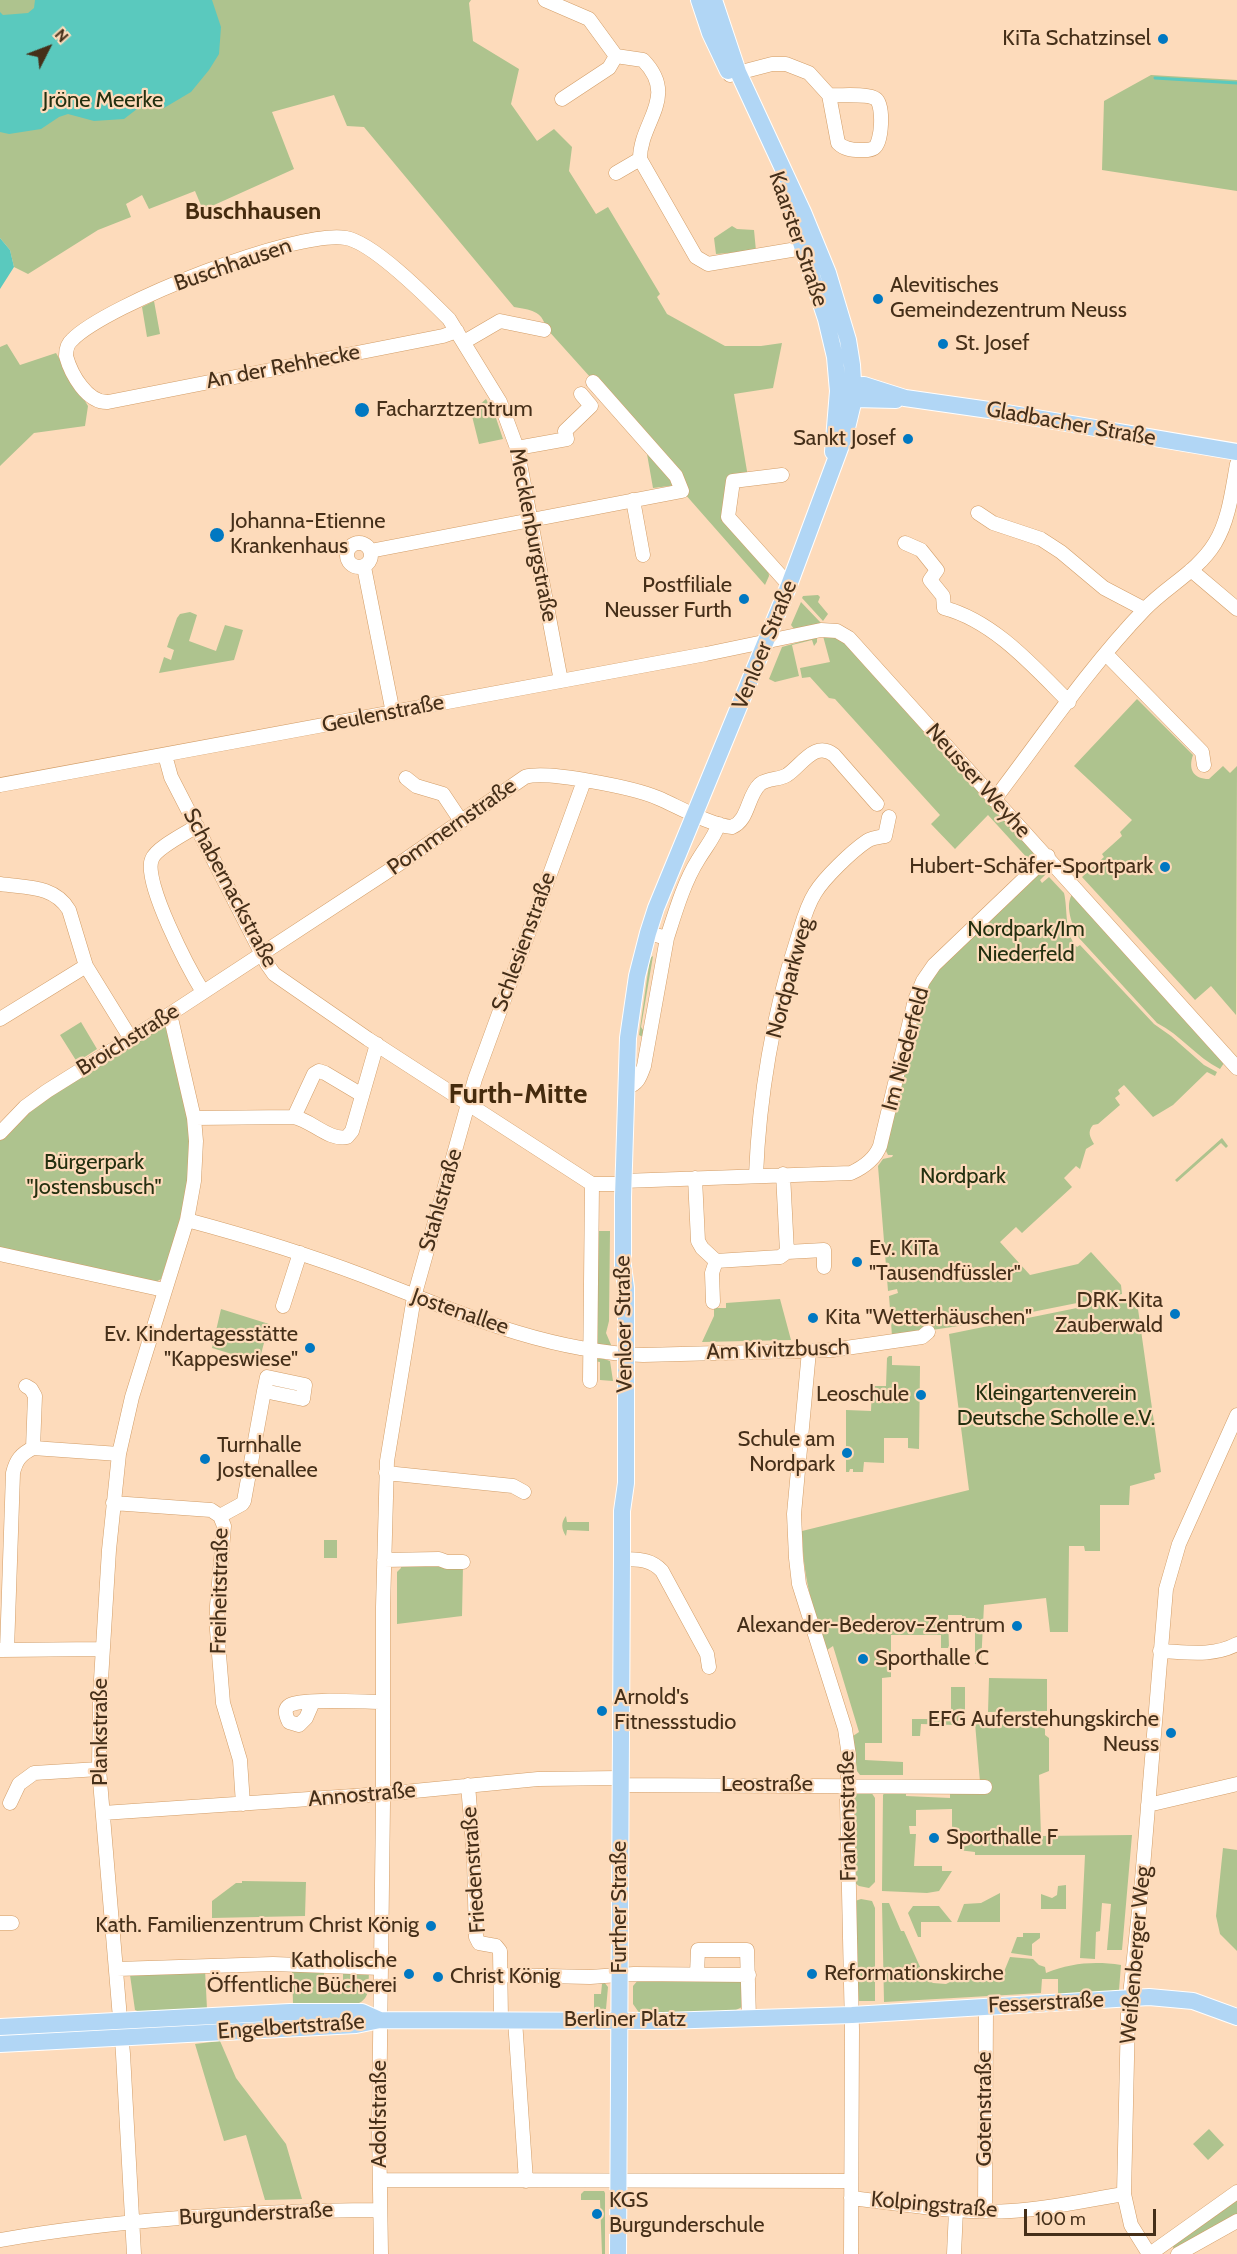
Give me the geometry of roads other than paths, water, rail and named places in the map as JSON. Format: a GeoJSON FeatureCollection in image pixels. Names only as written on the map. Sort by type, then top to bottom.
{"type":"FeatureCollection","features":[{"type":"Feature","properties":{"kind":"main road","name":"Kaarster Straße"},"geometry":{"type":"LineString","coordinates":[[699,0],[710,33],[734,74],[803,212],[831,283],[848,340],[854,392]]}},
{"type":"Feature","properties":{"kind":"main road","name":"Kaarster Straße"},"geometry":{"type":"LineString","coordinates":[[714,0],[734,74],[781,184],[826,319],[835,357],[838,391]]}},
{"type":"Feature","properties":{"kind":"main road"},"geometry":{"type":"LineString","coordinates":[[803,248],[813,251],[831,283]]}},
{"type":"Feature","properties":{"kind":"main road"},"geometry":{"type":"LineString","coordinates":[[838,391],[854,392]]}},
{"type":"Feature","properties":{"kind":"main road","name":"Venloer Straße"},"geometry":{"type":"LineString","coordinates":[[831,474],[838,391]]}},
{"type":"Feature","properties":{"kind":"main road","name":"Venloer Straße"},"geometry":{"type":"LineString","coordinates":[[622,1559],[622,1511],[626,1483],[626,1288],[622,1266],[623,1182],[630,1026],[637,976],[658,902],[766,642],[831,474],[846,432],[854,392]]}},
{"type":"Feature","properties":{"kind":"main road","name":"Gladbacher Straße"},"geometry":{"type":"LineString","coordinates":[[854,392],[890,401],[905,398],[989,410],[1237,452]]}},
{"type":"Feature","properties":{"kind":"main road","name":"Further Straße"},"geometry":{"type":"LineString","coordinates":[[618,2254],[622,1559]]}},
{"type":"Feature","properties":{"kind":"main road","name":"Fesserstraße"},"geometry":{"type":"LineString","coordinates":[[852,2015],[1159,1997],[1193,2001],[1237,2017]]}},
{"type":"Feature","properties":{"kind":"main road","name":"Berliner Platz"},"geometry":{"type":"LineString","coordinates":[[380,2020],[619,2021],[852,2015]]}},
{"type":"Feature","properties":{"kind":"main road","name":"Engelbertstraße"},"geometry":{"type":"LineString","coordinates":[[0,2027],[121,2029],[356,2025],[380,2020]]}},
{"type":"Feature","properties":{"kind":"main road","name":"Engelbertstraße"},"geometry":{"type":"LineString","coordinates":[[0,2044],[121,2029]]}},
{"type":"Feature","properties":{"kind":"street"},"geometry":{"type":"LineString","coordinates":[[545,0],[589,19],[616,56],[644,60],[659,86],[660,97],[640,159],[616,172]]}},
{"type":"Feature","properties":{"kind":"street"},"geometry":{"type":"LineString","coordinates":[[562,99],[609,68],[616,56]]}},
{"type":"Feature","properties":{"kind":"street"},"geometry":{"type":"LineString","coordinates":[[734,74],[772,64],[786,64],[809,73],[829,95],[838,143],[851,150],[871,150],[875,147],[880,139],[880,107],[876,99],[869,96],[829,95]]}},
{"type":"Feature","properties":{"kind":"street"},"geometry":{"type":"LineString","coordinates":[[640,159],[696,257],[702,262],[708,264],[803,248]]}},
{"type":"Feature","properties":{"kind":"street","name":"Buschhausen"},"geometry":{"type":"LineString","coordinates":[[108,402],[96,401],[87,394],[67,362],[66,350],[72,339],[125,307],[183,280],[234,262],[320,237],[346,238],[366,246],[439,309],[460,336]]}},
{"type":"Feature","properties":{"kind":"street","name":"An der Rehhecke"},"geometry":{"type":"LineString","coordinates":[[108,402],[443,336],[460,336],[500,321],[544,330]]}},
{"type":"Feature","properties":{"kind":"street","name":"Mecklenburgstraße"},"geometry":{"type":"LineString","coordinates":[[460,336],[500,402],[517,448],[561,681]]}},
{"type":"Feature","properties":{"kind":"street"},"geometry":{"type":"LineString","coordinates":[[370,551],[682,491],[676,476],[593,382]]}},
{"type":"Feature","properties":{"kind":"street"},"geometry":{"type":"LineString","coordinates":[[517,448],[567,440],[565,431],[591,406],[580,394]]}},
{"type":"Feature","properties":{"kind":"street"},"geometry":{"type":"LineString","coordinates":[[994,800],[1106,654],[1144,609],[1191,570],[1231,525],[1237,464]]}},
{"type":"Feature","properties":{"kind":"street"},"geometry":{"type":"LineString","coordinates":[[782,475],[733,481],[728,517],[789,585]]}},
{"type":"Feature","properties":{"kind":"street"},"geometry":{"type":"LineString","coordinates":[[633,500],[643,555]]}},
{"type":"Feature","properties":{"kind":"street"},"geometry":{"type":"LineString","coordinates":[[978,513],[993,523],[1041,539],[1061,552],[1104,588],[1144,609]]}},
{"type":"Feature","properties":{"kind":"street"},"geometry":{"type":"LineString","coordinates":[[358,543],[365,545],[370,551],[370,560],[364,567],[354,567],[346,558],[351,545],[358,543]]}},
{"type":"Feature","properties":{"kind":"street"},"geometry":{"type":"LineString","coordinates":[[905,543],[921,550],[937,570],[930,580],[943,596],[944,608],[968,617],[1001,639],[1069,702]]}},
{"type":"Feature","properties":{"kind":"street"},"geometry":{"type":"LineString","coordinates":[[364,567],[393,713]]}},
{"type":"Feature","properties":{"kind":"street"},"geometry":{"type":"LineString","coordinates":[[1191,570],[1237,609]]}},
{"type":"Feature","properties":{"kind":"street","name":"Neusser Weyhe"},"geometry":{"type":"LineString","coordinates":[[766,642],[828,629],[843,634],[1048,856],[1237,1068]]}},
{"type":"Feature","properties":{"kind":"street","name":"Geulenstraße"},"geometry":{"type":"LineString","coordinates":[[0,785],[766,642]]}},
{"type":"Feature","properties":{"kind":"street"},"geometry":{"type":"LineString","coordinates":[[1106,654],[1202,752],[1204,765]]}},
{"type":"Feature","properties":{"kind":"street"},"geometry":{"type":"LineString","coordinates":[[696,814],[719,824],[732,827],[737,825],[762,783],[787,775],[814,751],[819,750],[834,755],[878,804]]}},
{"type":"Feature","properties":{"kind":"street","name":"Schabernackstraße"},"geometry":{"type":"LineString","coordinates":[[165,755],[171,777],[274,974],[376,1044],[592,1184]]}},
{"type":"Feature","properties":{"kind":"street","name":"Pommernstraße"},"geometry":{"type":"LineString","coordinates":[[261,953],[402,862],[525,777],[544,775],[646,794],[696,814]]}},
{"type":"Feature","properties":{"kind":"street"},"geometry":{"type":"LineString","coordinates":[[406,778],[416,786],[442,794],[461,821]]}},
{"type":"Feature","properties":{"kind":"street","name":"Schlesienstraße"},"geometry":{"type":"LineString","coordinates":[[468,1104],[496,1018],[584,781]]}},
{"type":"Feature","properties":{"kind":"street","name":"Nordparkweg"},"geometry":{"type":"LineString","coordinates":[[756,1175],[758,1140],[778,1009],[787,970],[807,909],[814,893],[825,879],[867,842],[885,836],[889,817]]}},
{"type":"Feature","properties":{"kind":"street"},"geometry":{"type":"LineString","coordinates":[[627,1088],[635,1085],[644,1066],[667,938],[698,860],[711,843],[719,824]]}},
{"type":"Feature","properties":{"kind":"street"},"geometry":{"type":"LineString","coordinates":[[197,826],[158,851],[152,858],[151,864],[156,889],[170,929],[203,992]]}},
{"type":"Feature","properties":{"kind":"street","name":"Im Niederfeld"},"geometry":{"type":"LineString","coordinates":[[783,1174],[851,1173],[866,1165],[879,1148],[915,1000],[923,981],[934,965],[1048,856]]}},
{"type":"Feature","properties":{"kind":"street"},"geometry":{"type":"LineString","coordinates":[[0,884],[43,890],[58,896],[69,910],[86,966],[131,1039]]}},
{"type":"Feature","properties":{"kind":"street"},"geometry":{"type":"LineString","coordinates":[[648,933],[667,938]]}},
{"type":"Feature","properties":{"kind":"street","name":"Broichstraße"},"geometry":{"type":"LineString","coordinates":[[0,1133],[25,1107],[47,1091],[170,1014],[261,953]]}},
{"type":"Feature","properties":{"kind":"street"},"geometry":{"type":"LineString","coordinates":[[0,1019],[86,966]]}},
{"type":"Feature","properties":{"kind":"street","name":"Plankstraße"},"geometry":{"type":"LineString","coordinates":[[134,2254],[117,1969],[99,1769],[102,1649],[119,1454],[132,1397],[187,1220],[196,1160],[194,1118],[170,1014]]}},
{"type":"Feature","properties":{"kind":"street"},"geometry":{"type":"LineString","coordinates":[[194,1118],[294,1117],[301,1118],[337,1138],[347,1137],[352,1131],[376,1044]]}},
{"type":"Feature","properties":{"kind":"street"},"geometry":{"type":"LineString","coordinates":[[294,1117],[314,1074],[319,1071],[362,1095]]}},
{"type":"Feature","properties":{"kind":"street","name":"Stahlstraße"},"geometry":{"type":"LineString","coordinates":[[384,1560],[386,1473],[414,1297],[468,1104]]}},
{"type":"Feature","properties":{"kind":"street"},"geometry":{"type":"LineString","coordinates":[[592,1184],[783,1174],[787,1252]]}},
{"type":"Feature","properties":{"kind":"street"},"geometry":{"type":"LineString","coordinates":[[695,1178],[698,1241],[716,1261],[780,1257],[787,1252],[824,1250],[824,1267]]}},
{"type":"Feature","properties":{"kind":"street","name":"Venloer Straße"},"geometry":{"type":"LineString","coordinates":[[590,1382],[592,1184]]}},
{"type":"Feature","properties":{"kind":"street","name":"Jostenallee"},"geometry":{"type":"LineString","coordinates":[[187,1220],[300,1253],[484,1322],[535,1337],[626,1354]]}},
{"type":"Feature","properties":{"kind":"street"},"geometry":{"type":"LineString","coordinates":[[283,1306],[300,1253]]}},
{"type":"Feature","properties":{"kind":"street"},"geometry":{"type":"LineString","coordinates":[[0,1254],[164,1290]]}},
{"type":"Feature","properties":{"kind":"street"},"geometry":{"type":"LineString","coordinates":[[713,1302],[711,1273],[716,1261]]}},
{"type":"Feature","properties":{"kind":"street","name":"Am Kivitzbusch"},"geometry":{"type":"LineString","coordinates":[[626,1354],[832,1350],[922,1337],[928,1332]]}},
{"type":"Feature","properties":{"kind":"street","name":"Frankenstraße"},"geometry":{"type":"LineString","coordinates":[[809,1351],[794,1514],[796,1558],[804,1603],[845,1729],[849,1756],[847,1798],[852,2015],[851,2254]]}},
{"type":"Feature","properties":{"kind":"street"},"geometry":{"type":"LineString","coordinates":[[26,1386],[35,1396],[33,1448]]}},
{"type":"Feature","properties":{"kind":"street","name":"Freiheitstraße"},"geometry":{"type":"LineString","coordinates":[[243,1804],[240,1760],[226,1720],[221,1680],[217,1606],[224,1526],[220,1516],[244,1501],[264,1391]]}},
{"type":"Feature","properties":{"kind":"street","name":"Weißenberger Weg"},"geometry":{"type":"LineString","coordinates":[[1149,2254],[1131,2225],[1125,2194],[1129,1998],[1141,1892],[1166,1589],[1173,1560],[1222,1444],[1237,1415]]}},
{"type":"Feature","properties":{"kind":"street"},"geometry":{"type":"LineString","coordinates":[[102,1649],[3,1650],[13,1473],[19,1457],[33,1448],[119,1454]]}},
{"type":"Feature","properties":{"kind":"street"},"geometry":{"type":"LineString","coordinates":[[386,1473],[513,1486],[524,1492]]}},
{"type":"Feature","properties":{"kind":"street"},"geometry":{"type":"LineString","coordinates":[[113,1503],[211,1510],[220,1516]]}},
{"type":"Feature","properties":{"kind":"street"},"geometry":{"type":"LineString","coordinates":[[384,1560],[439,1559],[447,1562],[463,1562]]}},
{"type":"Feature","properties":{"kind":"street"},"geometry":{"type":"LineString","coordinates":[[622,1559],[646,1560],[662,1570],[707,1654],[709,1667]]}},
{"type":"Feature","properties":{"kind":"street","name":"Adolfstraße"},"geometry":{"type":"LineString","coordinates":[[381,2254],[380,2020],[384,1560]]}},
{"type":"Feature","properties":{"kind":"street"},"geometry":{"type":"LineString","coordinates":[[1160,1651],[1206,1653],[1220,1651],[1237,1644]]}},
{"type":"Feature","properties":{"kind":"street"},"geometry":{"type":"LineString","coordinates":[[314,1702],[382,1702]]}},
{"type":"Feature","properties":{"kind":"street"},"geometry":{"type":"LineString","coordinates":[[5,1806],[19,1784],[34,1773],[99,1769]]}},
{"type":"Feature","properties":{"kind":"street","name":"Annostraße"},"geometry":{"type":"LineString","coordinates":[[103,1813],[383,1794],[538,1779],[620,1782]]}},
{"type":"Feature","properties":{"kind":"street","name":"Leostraße"},"geometry":{"type":"LineString","coordinates":[[620,1782],[985,1786]]}},
{"type":"Feature","properties":{"kind":"street"},"geometry":{"type":"LineString","coordinates":[[1148,1805],[1237,1784]]}},
{"type":"Feature","properties":{"kind":"street","name":"Friedenstraße"},"geometry":{"type":"LineString","coordinates":[[468,1785],[474,1857],[476,1937],[479,1943],[494,1945],[498,1948],[500,1975]]}},
{"type":"Feature","properties":{"kind":"street"},"geometry":{"type":"LineString","coordinates":[[697,1974],[698,1950],[747,1950],[749,2018]]}},
{"type":"Feature","properties":{"kind":"street"},"geometry":{"type":"LineString","coordinates":[[117,1969],[265,1964],[381,1968]]}},
{"type":"Feature","properties":{"kind":"street"},"geometry":{"type":"LineString","coordinates":[[500,1975],[508,2020],[526,2181]]}},
{"type":"Feature","properties":{"kind":"street","name":"Berliner Platz"},"geometry":{"type":"LineString","coordinates":[[500,1975],[748,1975]]}},
{"type":"Feature","properties":{"kind":"street","name":"Gotenstraße"},"geometry":{"type":"LineString","coordinates":[[985,2211],[986,2006]]}},
{"type":"Feature","properties":{"kind":"street"},"geometry":{"type":"LineString","coordinates":[[380,2180],[618,2182]]}},
{"type":"Feature","properties":{"kind":"street","name":"Kolpingstraße"},"geometry":{"type":"LineString","coordinates":[[618,2182],[851,2181]]}},
{"type":"Feature","properties":{"kind":"street"},"geometry":{"type":"LineString","coordinates":[[1149,2254],[1237,2192]]}},
{"type":"Feature","properties":{"kind":"street","name":"Kolpingstraße"},"geometry":{"type":"LineString","coordinates":[[851,2198],[956,2210],[985,2211],[1032,2209],[1125,2194]]}},
{"type":"Feature","properties":{"kind":"street","name":"Burgunderstraße"},"geometry":{"type":"LineString","coordinates":[[0,2240],[56,2230],[131,2221],[277,2212],[380,2210]]}},
{"type":"Feature","properties":{"kind":"street"},"geometry":{"type":"LineString","coordinates":[[954,2254],[956,2210]]}},
{"type":"Feature","properties":{"kind":"street"},"geometry":{"type":"LineString","coordinates":[[1178,2254],[1237,2221]]}},
{"type":"Feature","properties":{"kind":"water","name":"Jröne Meerke"},"geometry":{"type":"Polygon","coordinates":[[[35,0],[212,0],[221,27],[219,54],[191,92],[164,108],[151,106],[137,109],[124,119],[94,121],[68,114],[41,129],[9,134],[0,132],[0,12],[3,15],[28,13],[34,8],[35,0]]]}},
{"type":"Feature","properties":{"kind":"water"},"geometry":{"type":"Polygon","coordinates":[[[0,238],[10,250],[14,267],[0,289],[0,238]]]}},
{"type":"Feature","properties":{"kind":"waterway"},"geometry":{"type":"LineString","coordinates":[[1155,78],[1237,83]]}},
{"type":"Feature","properties":{"kind":"place","name":"KiTa Schatzinsel"},"geometry":{"type":"Point","coordinates":[1163,39]}},
{"type":"Feature","properties":{"kind":"place","name":"Alevitisches Gemeindezentrum Neuss"},"geometry":{"type":"Point","coordinates":[878,299]}},
{"type":"Feature","properties":{"kind":"place","name":"St. Josef"},"geometry":{"type":"Point","coordinates":[943,344]}},
{"type":"Feature","properties":{"kind":"place","name":"Facharztzentrum"},"geometry":{"type":"Point","coordinates":[362,410]}},
{"type":"Feature","properties":{"kind":"place","name":"Sankt Josef"},"geometry":{"type":"Point","coordinates":[908,439]}},
{"type":"Feature","properties":{"kind":"place","name":"Johanna-Etienne Krankenhaus"},"geometry":{"type":"Point","coordinates":[217,535]}},
{"type":"Feature","properties":{"kind":"place","name":"Postfiliale Neusser Furth"},"geometry":{"type":"Point","coordinates":[744,599]}},
{"type":"Feature","properties":{"kind":"place","name":"Hubert-Schäfer-Sportpark"},"geometry":{"type":"Point","coordinates":[1165,867]}},
{"type":"Feature","properties":{"kind":"place","name":"Ev. KiTa \"Tausendfüssler\""},"geometry":{"type":"Point","coordinates":[857,1262]}},
{"type":"Feature","properties":{"kind":"place","name":"DRK-Kita Zauberwald"},"geometry":{"type":"Point","coordinates":[1175,1314]}},
{"type":"Feature","properties":{"kind":"place","name":"Kita \"Wetterhäuschen\""},"geometry":{"type":"Point","coordinates":[813,1318]}},
{"type":"Feature","properties":{"kind":"place","name":"Ev. Kindertagesstätte \"Kappeswiese\""},"geometry":{"type":"Point","coordinates":[310,1348]}},
{"type":"Feature","properties":{"kind":"place","name":"Leoschule"},"geometry":{"type":"Point","coordinates":[921,1395]}},
{"type":"Feature","properties":{"kind":"place","name":"Schule am Nordpark"},"geometry":{"type":"Point","coordinates":[847,1453]}},
{"type":"Feature","properties":{"kind":"place","name":"Turnhalle Jostenallee"},"geometry":{"type":"Point","coordinates":[205,1459]}},
{"type":"Feature","properties":{"kind":"place","name":"Alexander-Bederov-Zentrum"},"geometry":{"type":"Point","coordinates":[1017,1626]}},
{"type":"Feature","properties":{"kind":"place","name":"Sporthalle C"},"geometry":{"type":"Point","coordinates":[863,1659]}},
{"type":"Feature","properties":{"kind":"place","name":"Arnold's Fitnessstudio"},"geometry":{"type":"Point","coordinates":[602,1711]}},
{"type":"Feature","properties":{"kind":"place","name":"EFG Auferstehungskirche Neuss"},"geometry":{"type":"Point","coordinates":[1171,1733]}},
{"type":"Feature","properties":{"kind":"place","name":"Sporthalle F"},"geometry":{"type":"Point","coordinates":[934,1838]}},
{"type":"Feature","properties":{"kind":"place","name":"Kath. Familienzentrum Christ König"},"geometry":{"type":"Point","coordinates":[431,1926]}},
{"type":"Feature","properties":{"kind":"place","name":"Katholische Öffentliche Bücherei"},"geometry":{"type":"Point","coordinates":[409,1974]}},
{"type":"Feature","properties":{"kind":"place","name":"Reformationskirche"},"geometry":{"type":"Point","coordinates":[812,1974]}},
{"type":"Feature","properties":{"kind":"place","name":"Christ König"},"geometry":{"type":"Point","coordinates":[438,1977]}},
{"type":"Feature","properties":{"kind":"place","name":"KGS Burgunderschule"},"geometry":{"type":"Point","coordinates":[597,2214]}},
{"type":"Feature","properties":{"kind":"district","name":"Buschhausen"},"geometry":{"type":"Point","coordinates":[253,212]}},
{"type":"Feature","properties":{"kind":"district","name":"Furth-Mitte"},"geometry":{"type":"Point","coordinates":[518,1095]}},
{"type":"Feature","properties":{"kind":"park label","name":"Nordpark/Im Niederfeld"},"geometry":{"type":"Point","coordinates":[1026,942]}},
{"type":"Feature","properties":{"kind":"park label","name":"Bürgerpark \"Jostensbusch\""},"geometry":{"type":"Point","coordinates":[94,1176]}},
{"type":"Feature","properties":{"kind":"park label","name":"Nordpark"},"geometry":{"type":"Point","coordinates":[963,1177]}},
{"type":"Feature","properties":{"kind":"park label","name":"Kleingartenverein Deutsche Scholle e.V."},"geometry":{"type":"Point","coordinates":[1056,1406]}}]}
